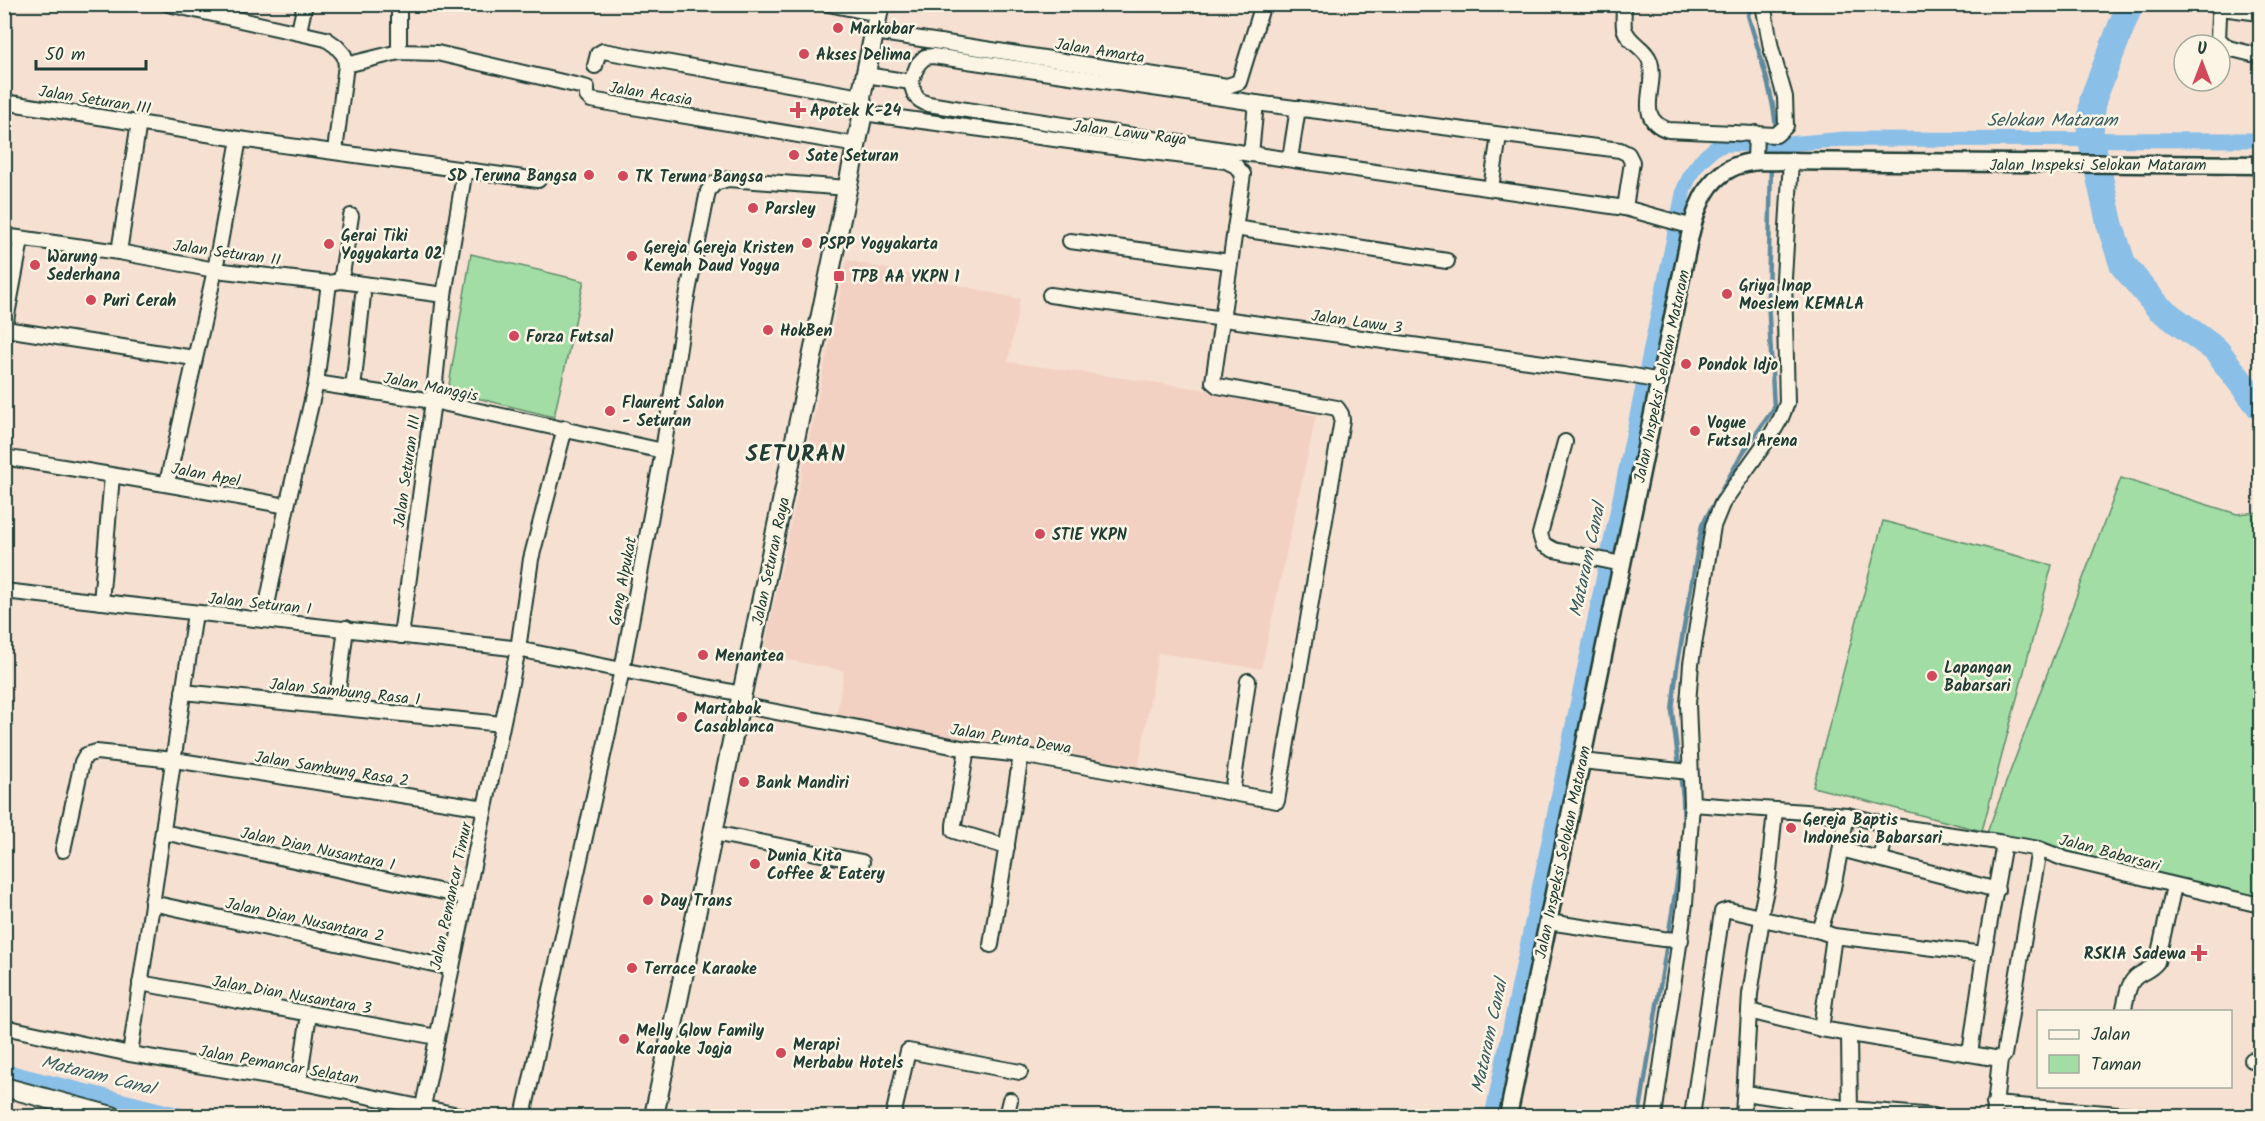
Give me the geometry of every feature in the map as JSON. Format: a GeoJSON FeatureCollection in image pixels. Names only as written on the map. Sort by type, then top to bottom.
{"type":"FeatureCollection","features":[{"type":"Feature","properties":{"kind":"main road","name":"Jalan Seturan Raya"},"geometry":{"type":"LineString","coordinates":[[654,1116],[857,145],[866,75],[878,17]]}},
{"type":"Feature","properties":{"kind":"main road"},"geometry":{"type":"LineString","coordinates":[[4,1087],[112,1116]]}},
{"type":"Feature","properties":{"kind":"street"},"geometry":{"type":"LineString","coordinates":[[168,4],[299,31],[326,39],[336,46],[344,55],[346,65],[335,151]]}},
{"type":"Feature","properties":{"kind":"street"},"geometry":{"type":"LineString","coordinates":[[299,31],[305,4]]}},
{"type":"Feature","properties":{"kind":"street"},"geometry":{"type":"LineString","coordinates":[[399,4],[399,52]]}},
{"type":"Feature","properties":{"kind":"street"},"geometry":{"type":"LineString","coordinates":[[828,4],[878,17]]}},
{"type":"Feature","properties":{"kind":"street","name":"Jalan Amarta"},"geometry":{"type":"LineString","coordinates":[[878,17],[1227,86],[1239,82],[1263,4]]}},
{"type":"Feature","properties":{"kind":"street"},"geometry":{"type":"LineString","coordinates":[[1624,4],[1624,28],[1630,40],[1646,53],[1650,62],[1648,112],[1652,121],[1668,130],[1757,149],[1780,133],[1786,126],[1787,120],[1785,97],[1771,48],[1763,4]]}},
{"type":"Feature","properties":{"kind":"street"},"geometry":{"type":"LineString","coordinates":[[2260,13],[2221,7],[2218,39],[2228,48],[2260,56]]}},
{"type":"Feature","properties":{"kind":"street"},"geometry":{"type":"LineString","coordinates":[[595,66],[598,54],[603,51],[862,105]]}},
{"type":"Feature","properties":{"kind":"street","name":"Jalan Acasia"},"geometry":{"type":"LineString","coordinates":[[346,65],[399,52],[437,53],[584,87],[587,88],[587,96],[591,100],[857,145]]}},
{"type":"Feature","properties":{"kind":"street"},"geometry":{"type":"LineString","coordinates":[[1625,208],[1632,162],[1628,153],[1620,150],[1256,103],[933,56],[925,57],[918,64],[911,82],[914,96],[928,104],[1625,208],[1688,225]]}},
{"type":"Feature","properties":{"kind":"street"},"geometry":{"type":"LineString","coordinates":[[866,75],[911,82]]}},
{"type":"Feature","properties":{"kind":"street","name":"Jalan Seturan III"},"geometry":{"type":"LineString","coordinates":[[4,102],[239,139],[538,180]]}},
{"type":"Feature","properties":{"kind":"street"},"geometry":{"type":"LineString","coordinates":[[1251,154],[1256,103]]}},
{"type":"Feature","properties":{"kind":"street","name":"Jalan Lawu Raya"},"geometry":{"type":"LineString","coordinates":[[862,105],[1123,149],[1226,160],[1243,174],[1213,382],[1218,386],[1337,408],[1342,420],[1277,801]]}},
{"type":"Feature","properties":{"kind":"street"},"geometry":{"type":"LineString","coordinates":[[1290,159],[1298,108]]}},
{"type":"Feature","properties":{"kind":"street"},"geometry":{"type":"LineString","coordinates":[[119,252],[139,122]]}},
{"type":"Feature","properties":{"kind":"street"},"geometry":{"type":"LineString","coordinates":[[1491,188],[1499,136]]}},
{"type":"Feature","properties":{"kind":"street"},"geometry":{"type":"LineString","coordinates":[[167,483],[215,270],[239,139]]}},
{"type":"Feature","properties":{"kind":"street","name":"Jalan Inspeksi Selokan Mataram"},"geometry":{"type":"LineString","coordinates":[[1508,1116],[1581,761],[1617,563],[1688,225],[1703,194],[1713,180],[1739,164],[1757,149],[1787,161],[2260,165]]}},
{"type":"Feature","properties":{"kind":"street"},"geometry":{"type":"LineString","coordinates":[[1654,1116],[1672,940],[1685,904],[1692,804],[1686,772],[1688,704],[1691,664],[1713,526],[1732,488],[1772,435],[1787,403],[1784,278],[1787,161]]}},
{"type":"Feature","properties":{"kind":"street","name":"Jalan Seturan III"},"geometry":{"type":"LineString","coordinates":[[401,636],[433,401],[444,295],[465,169]]}},
{"type":"Feature","properties":{"kind":"street","name":"Gang Alpukat"},"geometry":{"type":"LineString","coordinates":[[523,1116],[622,670],[663,451],[686,302],[708,191],[715,183],[728,179],[848,188]]}},
{"type":"Feature","properties":{"kind":"street"},"geometry":{"type":"LineString","coordinates":[[264,620],[351,216]]}},
{"type":"Feature","properties":{"kind":"street"},"geometry":{"type":"LineString","coordinates":[[1235,228],[1447,261]]}},
{"type":"Feature","properties":{"kind":"street","name":"Jalan Seturan II"},"geometry":{"type":"LineString","coordinates":[[4,236],[119,252],[215,270],[444,295]]}},
{"type":"Feature","properties":{"kind":"street"},"geometry":{"type":"LineString","coordinates":[[21,240],[5,330],[194,358]]}},
{"type":"Feature","properties":{"kind":"street"},"geometry":{"type":"LineString","coordinates":[[1070,241],[1230,262]]}},
{"type":"Feature","properties":{"kind":"street"},"geometry":{"type":"LineString","coordinates":[[353,389],[363,295]]}},
{"type":"Feature","properties":{"kind":"street","name":"Jalan Lawu 3"},"geometry":{"type":"LineString","coordinates":[[1050,295],[1656,380]]}},
{"type":"Feature","properties":{"kind":"street","name":"Jalan Manggis"},"geometry":{"type":"LineString","coordinates":[[316,383],[433,401],[566,428],[663,451]]}},
{"type":"Feature","properties":{"kind":"street","name":"Jalan Pemancar Timur"},"geometry":{"type":"LineString","coordinates":[[422,1112],[502,724],[531,559],[566,428]]}},
{"type":"Feature","properties":{"kind":"street"},"geometry":{"type":"LineString","coordinates":[[1565,442],[1540,534],[1543,544],[1554,550],[1617,563]]}},
{"type":"Feature","properties":{"kind":"street","name":"Jalan Apel"},"geometry":{"type":"LineString","coordinates":[[4,457],[167,483],[287,506]]}},
{"type":"Feature","properties":{"kind":"street"},"geometry":{"type":"LineString","coordinates":[[101,602],[112,476]]}},
{"type":"Feature","properties":{"kind":"street","name":"Jalan Seturan I"},"geometry":{"type":"LineString","coordinates":[[4,591],[346,628],[515,649]]}},
{"type":"Feature","properties":{"kind":"street"},"geometry":{"type":"LineString","coordinates":[[130,1054],[195,613]]}},
{"type":"Feature","properties":{"kind":"street"},"geometry":{"type":"LineString","coordinates":[[336,706],[346,628]]}},
{"type":"Feature","properties":{"kind":"street"},"geometry":{"type":"LineString","coordinates":[[515,649],[622,670],[741,699]]}},
{"type":"Feature","properties":{"kind":"street"},"geometry":{"type":"LineString","coordinates":[[1232,793],[1248,681]]}},
{"type":"Feature","properties":{"kind":"street","name":"Jalan Sambung Rasa 1"},"geometry":{"type":"LineString","coordinates":[[183,693],[336,706],[502,724]]}},
{"type":"Feature","properties":{"kind":"street","name":"Jalan Punta Dewa"},"geometry":{"type":"LineString","coordinates":[[741,699],[967,749],[1021,755],[1277,801]]}},
{"type":"Feature","properties":{"kind":"street"},"geometry":{"type":"LineString","coordinates":[[967,749],[954,831],[1007,847]]}},
{"type":"Feature","properties":{"kind":"street","name":"Jalan Sambung Rasa 2"},"geometry":{"type":"LineString","coordinates":[[63,850],[82,762],[86,755],[96,752],[174,760],[485,808]]}},
{"type":"Feature","properties":{"kind":"street"},"geometry":{"type":"LineString","coordinates":[[991,945],[1021,755]]}},
{"type":"Feature","properties":{"kind":"street"},"geometry":{"type":"LineString","coordinates":[[1581,761],[1686,772]]}},
{"type":"Feature","properties":{"kind":"street","name":"Jalan Babarsari"},"geometry":{"type":"LineString","coordinates":[[1692,804],[1847,816],[1888,825],[2040,849],[2065,859],[2174,886],[2157,962],[2150,971],[2132,980],[2123,1010]]}},
{"type":"Feature","properties":{"kind":"street"},"geometry":{"type":"LineString","coordinates":[[1692,1116],[1722,912],[1729,910],[1760,917],[1768,881],[1775,810]]}},
{"type":"Feature","properties":{"kind":"street"},"geometry":{"type":"LineString","coordinates":[[1820,931],[1833,888],[1847,816]]}},
{"type":"Feature","properties":{"kind":"street"},"geometry":{"type":"LineString","coordinates":[[1880,859],[1888,825]]}},
{"type":"Feature","properties":{"kind":"street","name":"Jalan Dian Nusantara 1"},"geometry":{"type":"LineString","coordinates":[[163,832],[467,897]]}},
{"type":"Feature","properties":{"kind":"street"},"geometry":{"type":"LineString","coordinates":[[714,833],[862,862]]}},
{"type":"Feature","properties":{"kind":"street"},"geometry":{"type":"LineString","coordinates":[[1970,1054],[1984,954],[2004,843]]}},
{"type":"Feature","properties":{"kind":"street"},"geometry":{"type":"LineString","coordinates":[[1841,849],[1997,890]]}},
{"type":"Feature","properties":{"kind":"street"},"geometry":{"type":"LineString","coordinates":[[2040,849],[1994,1110],[2144,1116]]}},
{"type":"Feature","properties":{"kind":"street"},"geometry":{"type":"LineString","coordinates":[[2174,886],[2260,905]]}},
{"type":"Feature","properties":{"kind":"street","name":"Jalan Dian Nusantara 2"},"geometry":{"type":"LineString","coordinates":[[152,903],[452,968]]}},
{"type":"Feature","properties":{"kind":"street"},"geometry":{"type":"LineString","coordinates":[[1743,1116],[1749,1011],[1762,919],[1834,936],[1984,954]]}},
{"type":"Feature","properties":{"kind":"street"},"geometry":{"type":"LineString","coordinates":[[1548,922],[1672,940]]}},
{"type":"Feature","properties":{"kind":"street"},"geometry":{"type":"LineString","coordinates":[[1821,1029],[1834,936]]}},
{"type":"Feature","properties":{"kind":"street","name":"Jalan Dian Nusantara 3"},"geometry":{"type":"LineString","coordinates":[[140,983],[437,1036]]}},
{"type":"Feature","properties":{"kind":"street"},"geometry":{"type":"LineString","coordinates":[[1749,1011],[1821,1029],[1970,1054],[2002,1057]]}},
{"type":"Feature","properties":{"kind":"street"},"geometry":{"type":"LineString","coordinates":[[299,1082],[309,1014]]}},
{"type":"Feature","properties":{"kind":"street","name":"Jalan Pemancar Selatan"},"geometry":{"type":"LineString","coordinates":[[4,1027],[130,1054],[299,1082],[422,1112]]}},
{"type":"Feature","properties":{"kind":"street"},"geometry":{"type":"LineString","coordinates":[[1849,1034],[1850,1113]]}},
{"type":"Feature","properties":{"kind":"street"},"geometry":{"type":"LineString","coordinates":[[893,1116],[908,1051],[1020,1072]]}},
{"type":"Feature","properties":{"kind":"street"},"geometry":{"type":"LineString","coordinates":[[1745,1093],[1850,1113],[1934,1116]]}},
{"type":"Feature","properties":{"kind":"street"},"geometry":{"type":"LineString","coordinates":[[1006,1116],[1010,1100]]}},
{"type":"Feature","properties":{"kind":"street"},"geometry":{"type":"LineString","coordinates":[[422,1112],[464,1116]]}},
{"type":"Feature","properties":{"kind":"shaded area","name":"STIE YKPN"},"geometry":{"type":"Polygon","coordinates":[[[847,260],[1020,299],[1008,362],[1216,391],[1316,416],[1261,669],[1158,653],[1138,770],[836,718],[844,671],[763,655],[847,260]]]}},
{"type":"Feature","properties":{"kind":"green space","name":"Forza Futsal"},"geometry":{"type":"Polygon","coordinates":[[[471,254],[584,281],[554,417],[448,391],[471,254]]]}},
{"type":"Feature","properties":{"kind":"green space"},"geometry":{"type":"Polygon","coordinates":[[[2121,478],[2237,514],[2260,512],[2260,897],[1985,838],[2121,478]]]}},
{"type":"Feature","properties":{"kind":"green space","name":"Lapangan Babarsari"},"geometry":{"type":"Polygon","coordinates":[[[1883,521],[2052,565],[1982,831],[1813,787],[1883,521]]]}},
{"type":"Feature","properties":{"kind":"waterway"},"geometry":{"type":"LineString","coordinates":[[1752,4],[1748,15],[1773,105],[1776,124],[1774,156]]}},
{"type":"Feature","properties":{"kind":"waterway","name":"Selokan Mataram"},"geometry":{"type":"LineString","coordinates":[[2130,4],[2093,99],[2090,134],[2110,225],[2123,265],[2159,308],[2216,350],[2260,407]]}},
{"type":"Feature","properties":{"kind":"waterway","name":"Mataram Canal"},"geometry":{"type":"LineString","coordinates":[[1492,1116],[1684,189],[1692,172],[1702,159],[1715,148],[1727,144],[1777,145],[1844,139],[2260,140]]}},
{"type":"Feature","properties":{"kind":"waterway"},"geometry":{"type":"LineString","coordinates":[[1684,834],[1683,797],[1672,711],[1677,667],[1702,525],[1742,454],[1774,408],[1768,299],[1771,165]]}},
{"type":"Feature","properties":{"kind":"waterway"},"geometry":{"type":"LineString","coordinates":[[1639,1116],[1682,851]]}},
{"type":"Feature","properties":{"kind":"waterway","name":"Mataram Canal"},"geometry":{"type":"LineString","coordinates":[[4,1071],[183,1116]]}},
{"type":"Feature","properties":{"kind":"place","name":"Markobar"},"geometry":{"type":"Point","coordinates":[838,28]}},
{"type":"Feature","properties":{"kind":"place","name":"Akses Delima"},"geometry":{"type":"Point","coordinates":[804,54]}},
{"type":"Feature","properties":{"kind":"place","name":"Apotek K-24"},"geometry":{"type":"Point","coordinates":[798,110]}},
{"type":"Feature","properties":{"kind":"place","name":"Sate Seturan"},"geometry":{"type":"Point","coordinates":[794,155]}},
{"type":"Feature","properties":{"kind":"place","name":"SD Teruna Bangsa"},"geometry":{"type":"Point","coordinates":[589,175]}},
{"type":"Feature","properties":{"kind":"place","name":"TK Teruna Bangsa"},"geometry":{"type":"Point","coordinates":[623,176]}},
{"type":"Feature","properties":{"kind":"place","name":"Parsley"},"geometry":{"type":"Point","coordinates":[753,208]}},
{"type":"Feature","properties":{"kind":"place","name":"PSPP Yogyakarta"},"geometry":{"type":"Point","coordinates":[807,243]}},
{"type":"Feature","properties":{"kind":"place","name":"Gerai Tiki Yogyakarta 02"},"geometry":{"type":"Point","coordinates":[329,244]}},
{"type":"Feature","properties":{"kind":"place","name":"Gereja Gereja Kristen Kemah Daud Yogya"},"geometry":{"type":"Point","coordinates":[632,256]}},
{"type":"Feature","properties":{"kind":"place","name":"Warung Sederhana"},"geometry":{"type":"Point","coordinates":[35,265]}},
{"type":"Feature","properties":{"kind":"place","name":"TPB AA YKPN 1"},"geometry":{"type":"Point","coordinates":[839,276]}},
{"type":"Feature","properties":{"kind":"place","name":"Griya Inap Moeslem KEMALA"},"geometry":{"type":"Point","coordinates":[1727,294]}},
{"type":"Feature","properties":{"kind":"place","name":"Puri Cerah"},"geometry":{"type":"Point","coordinates":[91,300]}},
{"type":"Feature","properties":{"kind":"place","name":"HokBen"},"geometry":{"type":"Point","coordinates":[768,330]}},
{"type":"Feature","properties":{"kind":"place","name":"Forza Futsal"},"geometry":{"type":"Point","coordinates":[514,336]}},
{"type":"Feature","properties":{"kind":"place","name":"Pondok Idjo"},"geometry":{"type":"Point","coordinates":[1686,364]}},
{"type":"Feature","properties":{"kind":"place","name":"Flaurent Salon - Seturan"},"geometry":{"type":"Point","coordinates":[610,411]}},
{"type":"Feature","properties":{"kind":"place","name":"Vogue Futsal Arena"},"geometry":{"type":"Point","coordinates":[1695,431]}},
{"type":"Feature","properties":{"kind":"place","name":"STIE YKPN"},"geometry":{"type":"Point","coordinates":[1040,534]}},
{"type":"Feature","properties":{"kind":"place","name":"Menantea"},"geometry":{"type":"Point","coordinates":[703,655]}},
{"type":"Feature","properties":{"kind":"place","name":"Lapangan Babarsari"},"geometry":{"type":"Point","coordinates":[1932,676]}},
{"type":"Feature","properties":{"kind":"place","name":"Martabak Casablanca"},"geometry":{"type":"Point","coordinates":[682,717]}},
{"type":"Feature","properties":{"kind":"place","name":"Bank Mandiri"},"geometry":{"type":"Point","coordinates":[744,782]}},
{"type":"Feature","properties":{"kind":"place","name":"Gereja Baptis Indonesia Babarsari"},"geometry":{"type":"Point","coordinates":[1791,828]}},
{"type":"Feature","properties":{"kind":"place","name":"Dunia Kita Coffee & Eatery"},"geometry":{"type":"Point","coordinates":[755,864]}},
{"type":"Feature","properties":{"kind":"place","name":"Day Trans"},"geometry":{"type":"Point","coordinates":[648,900]}},
{"type":"Feature","properties":{"kind":"place","name":"RSKIA Sadewa"},"geometry":{"type":"Point","coordinates":[2199,953]}},
{"type":"Feature","properties":{"kind":"place","name":"Terrace Karaoke"},"geometry":{"type":"Point","coordinates":[632,968]}},
{"type":"Feature","properties":{"kind":"place","name":"Melly Glow Family Karaoke Jogja"},"geometry":{"type":"Point","coordinates":[624,1039]}},
{"type":"Feature","properties":{"kind":"place","name":"Merapi Merbabu Hotels"},"geometry":{"type":"Point","coordinates":[781,1053]}},
{"type":"Feature","properties":{"kind":"district","name":"SETURAN"},"geometry":{"type":"Point","coordinates":[796,453]}}]}
